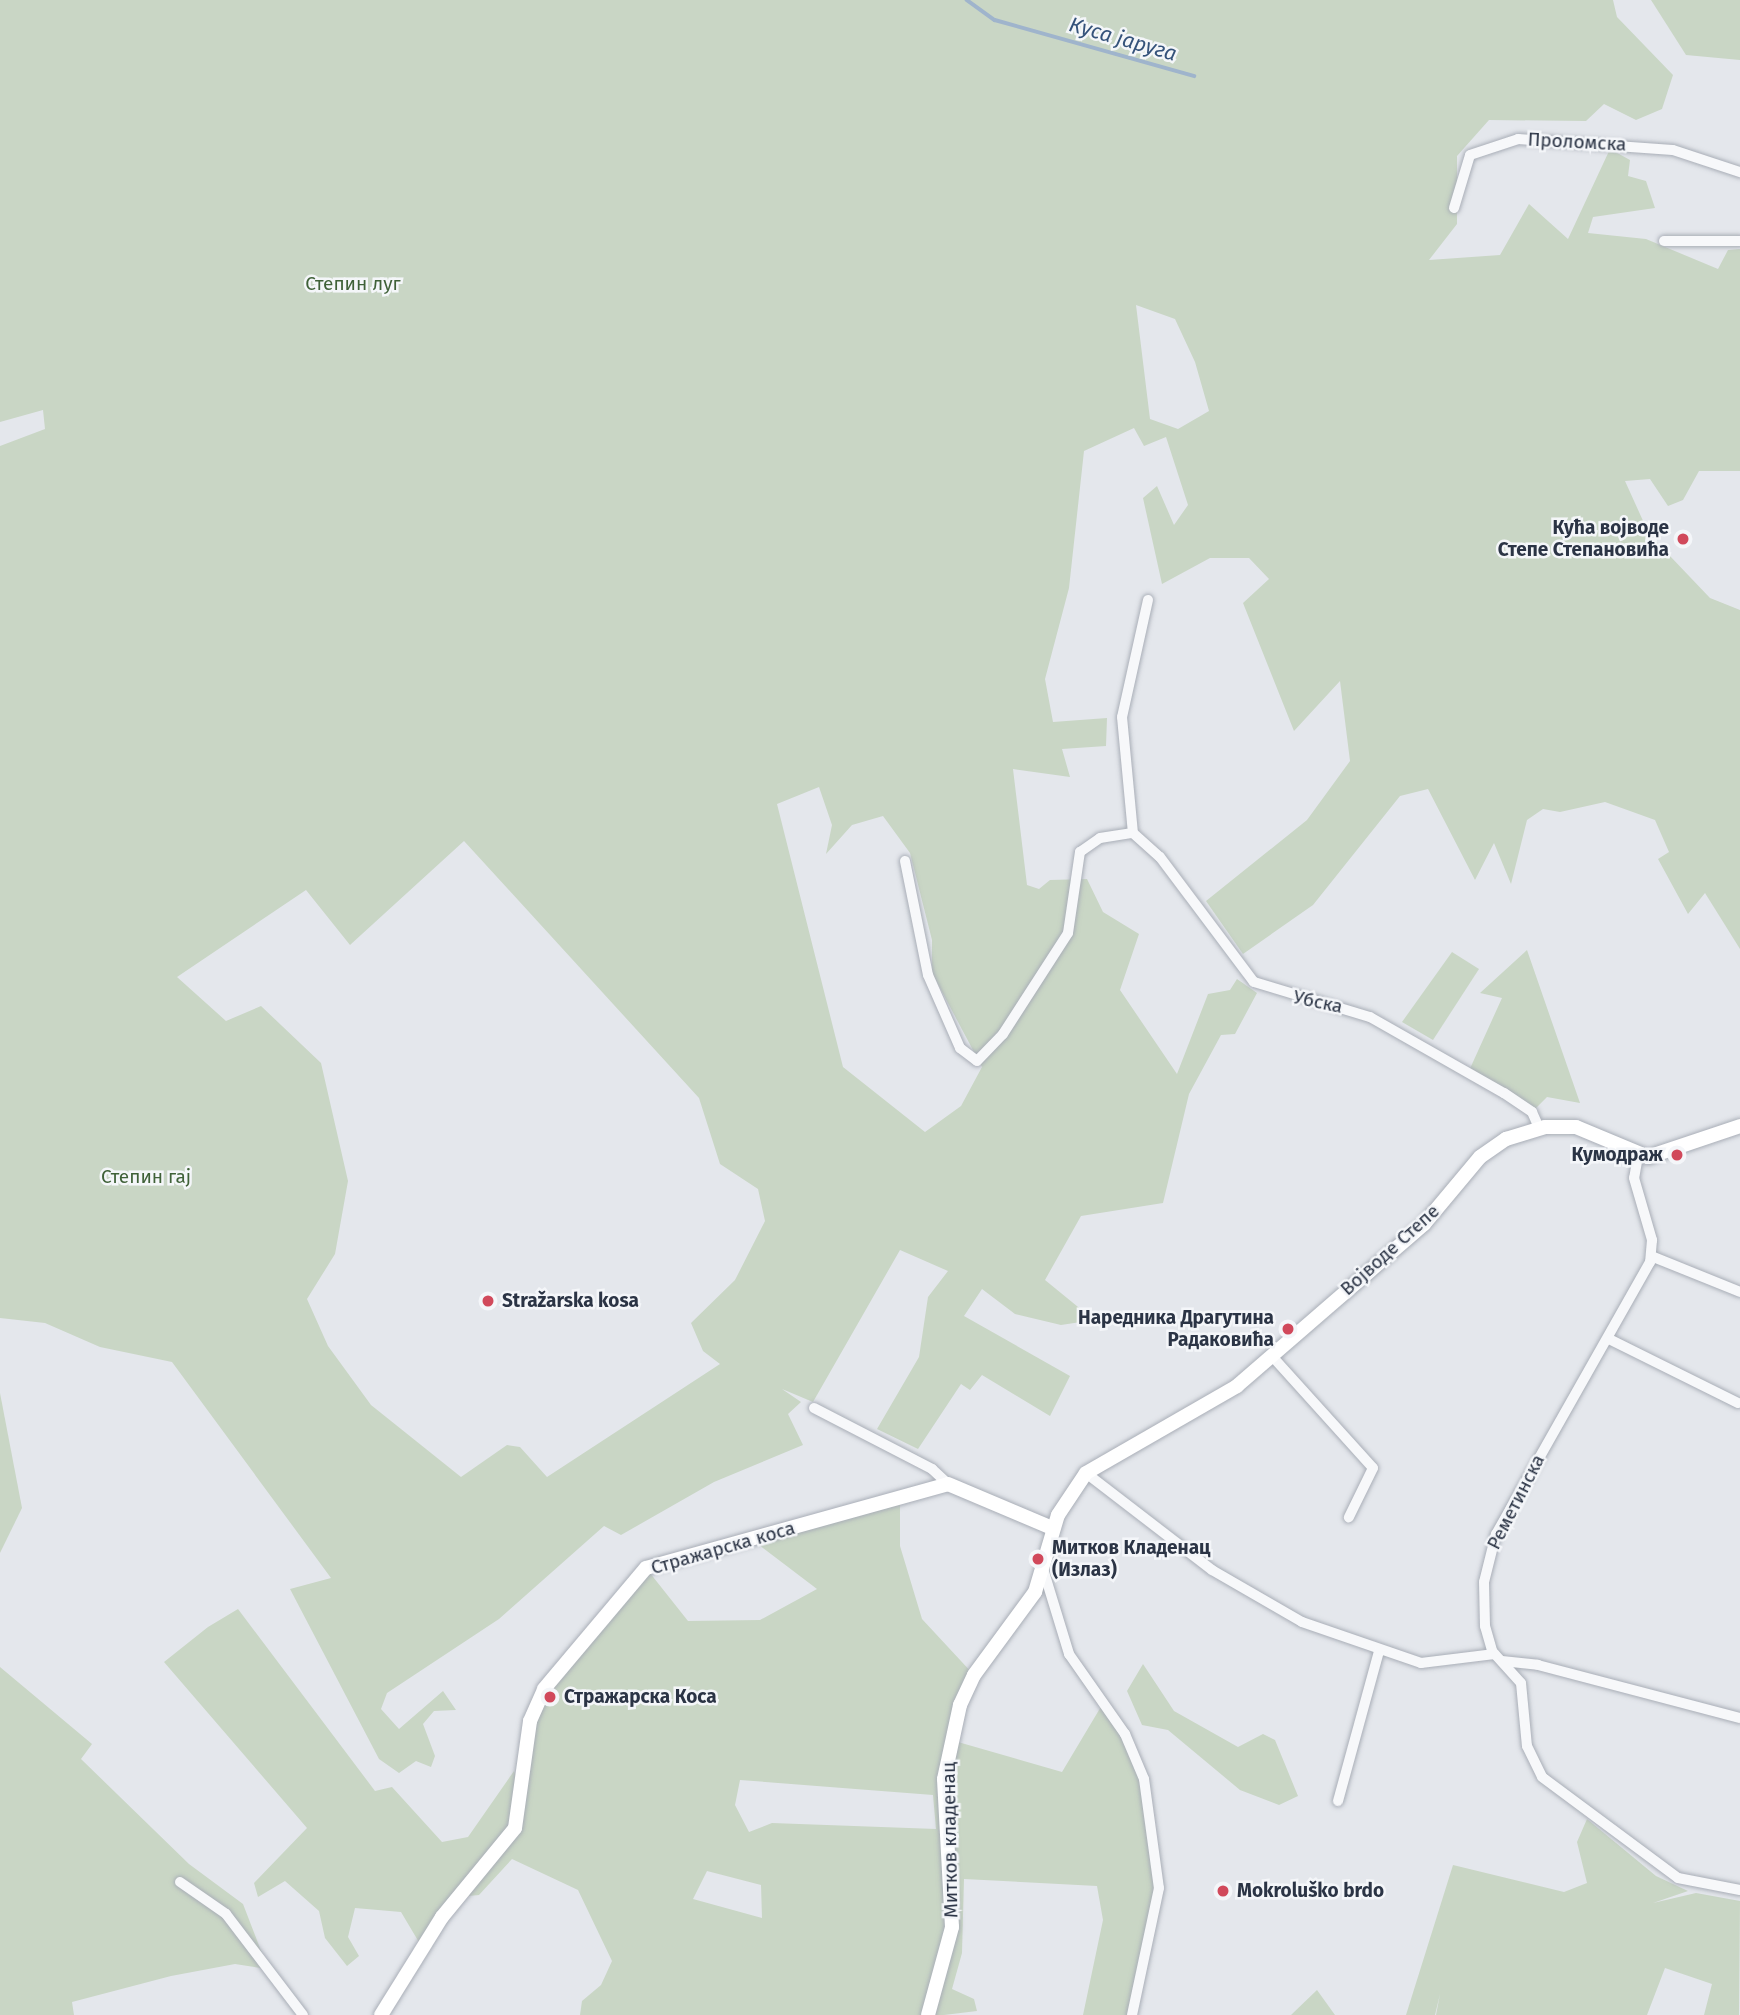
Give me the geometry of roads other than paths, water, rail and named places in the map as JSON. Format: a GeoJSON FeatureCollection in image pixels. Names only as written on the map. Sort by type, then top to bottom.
{"type":"FeatureCollection","features":[{"type":"Feature","properties":{"kind":"street","name":"Проломска"},"geometry":{"type":"LineString","coordinates":[[1454,208],[1470,155],[1518,139],[1673,150],[1740,172]]}},
{"type":"Feature","properties":{"kind":"street"},"geometry":{"type":"LineString","coordinates":[[1664,240],[1740,241]]}},
{"type":"Feature","properties":{"kind":"street"},"geometry":{"type":"LineString","coordinates":[[905,861],[928,975],[960,1048],[976,1061],[1003,1034],[1068,933],[1080,852],[1100,838],[1133,833],[1122,717],[1148,600]]}},
{"type":"Feature","properties":{"kind":"street","name":"Убска"},"geometry":{"type":"LineString","coordinates":[[1133,833],[1160,857],[1254,982],[1370,1017],[1504,1093],[1532,1112],[1539,1128]]}},
{"type":"Feature","properties":{"kind":"street"},"geometry":{"type":"LineString","coordinates":[[1740,1126],[1665,1154],[1638,1156],[1634,1178],[1651,1256],[1740,1292]]}},
{"type":"Feature","properties":{"kind":"street","name":"Војводе Степе"},"geometry":{"type":"LineString","coordinates":[[1052,1528],[1086,1473],[1218,1400],[1424,1224],[1486,1152],[1539,1128],[1588,1129],[1638,1156]]}},
{"type":"Feature","properties":{"kind":"street","name":"Реметинска"},"geometry":{"type":"LineString","coordinates":[[1651,1256],[1609,1339],[1490,1551],[1483,1602],[1498,1658],[1521,1683],[1527,1746],[1553,1789],[1678,1878],[1740,1890]]}},
{"type":"Feature","properties":{"kind":"street"},"geometry":{"type":"LineString","coordinates":[[1609,1339],[1738,1403]]}},
{"type":"Feature","properties":{"kind":"street"},"geometry":{"type":"LineString","coordinates":[[1271,1355],[1373,1468],[1349,1517]]}},
{"type":"Feature","properties":{"kind":"street"},"geometry":{"type":"LineString","coordinates":[[814,1408],[932,1469],[948,1484],[1052,1528],[1045,1567],[1069,1654],[1125,1734],[1144,1779],[1159,1888],[1132,2015]]}},
{"type":"Feature","properties":{"kind":"street"},"geometry":{"type":"LineString","coordinates":[[1086,1473],[1166,1537],[1261,1601],[1379,1651],[1435,1664],[1498,1658],[1538,1665],[1740,1718]]}},
{"type":"Feature","properties":{"kind":"street","name":"Стражарска коса"},"geometry":{"type":"LineString","coordinates":[[381,2015],[442,1917],[515,1828],[530,1721],[544,1689],[646,1569],[948,1484]]}},
{"type":"Feature","properties":{"kind":"street","name":"Митков кладенац"},"geometry":{"type":"LineString","coordinates":[[928,2015],[952,1927],[944,1779],[950,1740],[974,1675],[1045,1567]]}},
{"type":"Feature","properties":{"kind":"street"},"geometry":{"type":"LineString","coordinates":[[1338,1801],[1379,1651]]}},
{"type":"Feature","properties":{"kind":"street"},"geometry":{"type":"LineString","coordinates":[[180,1882],[226,1914],[303,2015]]}},
{"type":"Feature","properties":{"kind":"waterway","name":"Куса јаруга"},"geometry":{"type":"LineString","coordinates":[[967,0],[995,20],[1194,76]]}},
{"type":"Feature","properties":{"kind":"place","name":"Кућа војводе Степе Степановића"},"geometry":{"type":"Point","coordinates":[1683,539]}},
{"type":"Feature","properties":{"kind":"place","name":"Кумодраж"},"geometry":{"type":"Point","coordinates":[1677,1155]}},
{"type":"Feature","properties":{"kind":"place","name":"Stražarska kosa"},"geometry":{"type":"Point","coordinates":[488,1301]}},
{"type":"Feature","properties":{"kind":"place","name":"Наредника Драгутина Радаковића"},"geometry":{"type":"Point","coordinates":[1288,1329]}},
{"type":"Feature","properties":{"kind":"place","name":"Митков Кладенац (Излаз)"},"geometry":{"type":"Point","coordinates":[1038,1559]}},
{"type":"Feature","properties":{"kind":"place","name":"Стражарска Коса"},"geometry":{"type":"Point","coordinates":[550,1697]}},
{"type":"Feature","properties":{"kind":"place","name":"Mokroluško brdo"},"geometry":{"type":"Point","coordinates":[1223,1891]}},
{"type":"Feature","properties":{"kind":"park label","name":"Степин луг"},"geometry":{"type":"Point","coordinates":[353,284]}},
{"type":"Feature","properties":{"kind":"park label","name":"Степин гај"},"geometry":{"type":"Point","coordinates":[146,1177]}}]}
